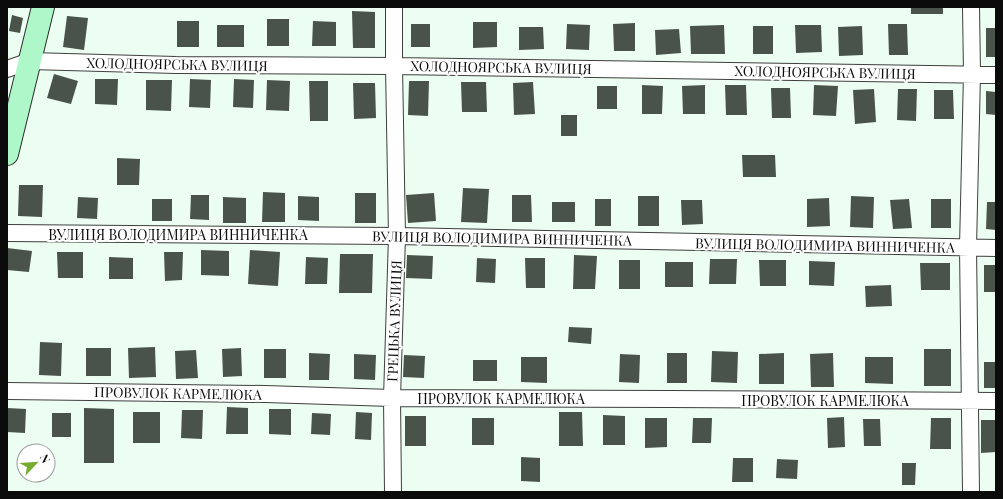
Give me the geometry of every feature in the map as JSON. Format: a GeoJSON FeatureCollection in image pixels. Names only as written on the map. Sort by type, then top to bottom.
{"type":"FeatureCollection","features":[{"type":"Feature","properties":{"kind":"street"},"geometry":{"type":"LineString","coordinates":[[7,154],[43,7]]}},
{"type":"Feature","properties":{"kind":"street","name":"ГРЕЦЬКА ВУЛИЦЯ"},"geometry":{"type":"LineString","coordinates":[[393,492],[392,398],[397,236],[394,7]]}},
{"type":"Feature","properties":{"kind":"street"},"geometry":{"type":"LineString","coordinates":[[971,7],[972,74],[968,248],[971,492]]}},
{"type":"Feature","properties":{"kind":"street","name":"ХОЛОДНОЯРСЬКА ВУЛИЦЯ"},"geometry":{"type":"LineString","coordinates":[[7,69],[30,61],[176,65],[394,66],[996,74]]}},
{"type":"Feature","properties":{"kind":"street","name":"ВУЛИЦЯ ВОЛОДИМИРА ВИННИЧЕНКА"},"geometry":{"type":"LineString","coordinates":[[7,233],[397,236],[996,248]]}},
{"type":"Feature","properties":{"kind":"street","name":"ПРОВУЛОК КАРМЕЛЮКА"},"geometry":{"type":"LineString","coordinates":[[7,391],[265,394],[392,398],[996,401]]}},
{"type":"Feature","properties":{"kind":"building"},"geometry":{"type":"Polygon","coordinates":[[[911,7],[943,7],[943,14],[911,14],[911,7]]]}},
{"type":"Feature","properties":{"kind":"building"},"geometry":{"type":"Polygon","coordinates":[[[352,11],[375,12],[375,48],[353,48],[352,11]]]}},
{"type":"Feature","properties":{"kind":"building"},"geometry":{"type":"Polygon","coordinates":[[[12,15],[23,18],[20,33],[9,31],[12,15]]]}},
{"type":"Feature","properties":{"kind":"building"},"geometry":{"type":"Polygon","coordinates":[[[67,16],[88,18],[84,50],[63,47],[67,16]]]}},
{"type":"Feature","properties":{"kind":"building"},"geometry":{"type":"Polygon","coordinates":[[[267,19],[289,19],[289,46],[267,46],[267,19]]]}},
{"type":"Feature","properties":{"kind":"building"},"geometry":{"type":"Polygon","coordinates":[[[177,21],[199,21],[199,47],[177,47],[177,21]]]}},
{"type":"Feature","properties":{"kind":"building"},"geometry":{"type":"Polygon","coordinates":[[[313,21],[336,22],[336,46],[312,46],[313,21]]]}},
{"type":"Feature","properties":{"kind":"building"},"geometry":{"type":"Polygon","coordinates":[[[473,22],[497,22],[497,47],[473,48],[473,22]]]}},
{"type":"Feature","properties":{"kind":"building"},"geometry":{"type":"Polygon","coordinates":[[[635,23],[635,51],[614,51],[613,24],[635,23]]]}},
{"type":"Feature","properties":{"kind":"building"},"geometry":{"type":"Polygon","coordinates":[[[411,24],[430,24],[430,47],[411,47],[411,24]]]}},
{"type":"Feature","properties":{"kind":"building"},"geometry":{"type":"Polygon","coordinates":[[[567,24],[590,25],[589,50],[566,49],[567,24]]]}},
{"type":"Feature","properties":{"kind":"building"},"geometry":{"type":"Polygon","coordinates":[[[888,24],[907,24],[908,55],[889,55],[888,24]]]}},
{"type":"Feature","properties":{"kind":"building"},"geometry":{"type":"Polygon","coordinates":[[[217,25],[244,25],[244,47],[217,47],[217,25]]]}},
{"type":"Feature","properties":{"kind":"building"},"geometry":{"type":"Polygon","coordinates":[[[724,25],[725,54],[691,54],[690,26],[724,25]]]}},
{"type":"Feature","properties":{"kind":"building"},"geometry":{"type":"Polygon","coordinates":[[[795,25],[821,25],[822,52],[796,53],[795,25]]]}},
{"type":"Feature","properties":{"kind":"building"},"geometry":{"type":"Polygon","coordinates":[[[753,26],[773,26],[773,54],[753,54],[753,26]]]}},
{"type":"Feature","properties":{"kind":"building"},"geometry":{"type":"Polygon","coordinates":[[[862,26],[863,55],[839,56],[838,27],[862,26]]]}},
{"type":"Feature","properties":{"kind":"building"},"geometry":{"type":"Polygon","coordinates":[[[519,27],[543,27],[544,49],[519,50],[519,27]]]}},
{"type":"Feature","properties":{"kind":"building"},"geometry":{"type":"Polygon","coordinates":[[[986,28],[996,28],[996,57],[986,57],[986,28]]]}},
{"type":"Feature","properties":{"kind":"building"},"geometry":{"type":"Polygon","coordinates":[[[679,29],[681,53],[656,55],[655,30],[679,29]]]}},
{"type":"Feature","properties":{"kind":"building"},"geometry":{"type":"Polygon","coordinates":[[[54,74],[78,81],[71,104],[47,98],[54,74]]]}},
{"type":"Feature","properties":{"kind":"building"},"geometry":{"type":"Polygon","coordinates":[[[95,79],[118,79],[117,105],[95,104],[95,79]]]}},
{"type":"Feature","properties":{"kind":"building"},"geometry":{"type":"Polygon","coordinates":[[[190,79],[211,80],[210,108],[189,107],[190,79]]]}},
{"type":"Feature","properties":{"kind":"building"},"geometry":{"type":"Polygon","coordinates":[[[234,79],[254,80],[253,108],[233,107],[234,79]]]}},
{"type":"Feature","properties":{"kind":"building"},"geometry":{"type":"Polygon","coordinates":[[[146,80],[172,80],[171,111],[146,110],[146,80]]]}},
{"type":"Feature","properties":{"kind":"building"},"geometry":{"type":"Polygon","coordinates":[[[267,80],[290,81],[289,111],[266,110],[267,80]]]}},
{"type":"Feature","properties":{"kind":"building"},"geometry":{"type":"Polygon","coordinates":[[[309,81],[328,81],[328,121],[310,121],[309,81]]]}},
{"type":"Feature","properties":{"kind":"building"},"geometry":{"type":"Polygon","coordinates":[[[409,81],[429,81],[428,116],[408,115],[409,81]]]}},
{"type":"Feature","properties":{"kind":"building"},"geometry":{"type":"Polygon","coordinates":[[[461,82],[486,82],[487,112],[462,112],[461,82]]]}},
{"type":"Feature","properties":{"kind":"building"},"geometry":{"type":"Polygon","coordinates":[[[533,82],[535,114],[514,115],[513,83],[533,82]]]}},
{"type":"Feature","properties":{"kind":"building"},"geometry":{"type":"Polygon","coordinates":[[[353,83],[375,83],[376,118],[354,119],[353,83]]]}},
{"type":"Feature","properties":{"kind":"building"},"geometry":{"type":"Polygon","coordinates":[[[642,85],[663,86],[662,114],[642,114],[642,85]]]}},
{"type":"Feature","properties":{"kind":"building"},"geometry":{"type":"Polygon","coordinates":[[[705,85],[705,114],[683,114],[682,86],[705,85]]]}},
{"type":"Feature","properties":{"kind":"building"},"geometry":{"type":"Polygon","coordinates":[[[725,85],[746,85],[747,115],[726,115],[725,85]]]}},
{"type":"Feature","properties":{"kind":"building"},"geometry":{"type":"Polygon","coordinates":[[[814,85],[838,86],[836,116],[813,115],[814,85]]]}},
{"type":"Feature","properties":{"kind":"building"},"geometry":{"type":"Polygon","coordinates":[[[597,86],[617,86],[617,109],[597,109],[597,86]]]}},
{"type":"Feature","properties":{"kind":"building"},"geometry":{"type":"Polygon","coordinates":[[[771,88],[790,88],[791,118],[772,118],[771,88]]]}},
{"type":"Feature","properties":{"kind":"building"},"geometry":{"type":"Polygon","coordinates":[[[874,89],[876,122],[855,124],[853,90],[874,89]]]}},
{"type":"Feature","properties":{"kind":"building"},"geometry":{"type":"Polygon","coordinates":[[[898,89],[917,89],[916,121],[897,120],[898,89]]]}},
{"type":"Feature","properties":{"kind":"building"},"geometry":{"type":"Polygon","coordinates":[[[934,90],[953,90],[954,119],[934,119],[934,90]]]}},
{"type":"Feature","properties":{"kind":"building"},"geometry":{"type":"Polygon","coordinates":[[[986,91],[996,92],[996,115],[986,114],[986,91]]]}},
{"type":"Feature","properties":{"kind":"building"},"geometry":{"type":"Polygon","coordinates":[[[561,115],[577,115],[577,136],[561,136],[561,115]]]}},
{"type":"Feature","properties":{"kind":"building"},"geometry":{"type":"Polygon","coordinates":[[[742,155],[775,155],[776,177],[743,177],[742,155]]]}},
{"type":"Feature","properties":{"kind":"building"},"geometry":{"type":"Polygon","coordinates":[[[117,158],[140,159],[139,185],[117,185],[117,158]]]}},
{"type":"Feature","properties":{"kind":"building"},"geometry":{"type":"Polygon","coordinates":[[[19,185],[43,185],[42,217],[18,216],[19,185]]]}},
{"type":"Feature","properties":{"kind":"building"},"geometry":{"type":"Polygon","coordinates":[[[463,188],[489,189],[487,223],[461,222],[463,188]]]}},
{"type":"Feature","properties":{"kind":"building"},"geometry":{"type":"Polygon","coordinates":[[[263,192],[285,193],[285,222],[262,222],[263,192]]]}},
{"type":"Feature","properties":{"kind":"building"},"geometry":{"type":"Polygon","coordinates":[[[355,193],[376,193],[376,223],[355,223],[355,193]]]}},
{"type":"Feature","properties":{"kind":"building"},"geometry":{"type":"Polygon","coordinates":[[[434,193],[436,221],[408,223],[406,195],[434,193]]]}},
{"type":"Feature","properties":{"kind":"building"},"geometry":{"type":"Polygon","coordinates":[[[191,195],[209,195],[209,220],[190,219],[191,195]]]}},
{"type":"Feature","properties":{"kind":"building"},"geometry":{"type":"Polygon","coordinates":[[[512,195],[531,195],[532,222],[512,222],[512,195]]]}},
{"type":"Feature","properties":{"kind":"building"},"geometry":{"type":"Polygon","coordinates":[[[298,196],[319,197],[319,221],[298,220],[298,196]]]}},
{"type":"Feature","properties":{"kind":"building"},"geometry":{"type":"Polygon","coordinates":[[[638,196],[659,196],[659,226],[638,226],[638,196]]]}},
{"type":"Feature","properties":{"kind":"building"},"geometry":{"type":"Polygon","coordinates":[[[851,196],[874,197],[873,228],[850,227],[851,196]]]}},
{"type":"Feature","properties":{"kind":"building"},"geometry":{"type":"Polygon","coordinates":[[[78,197],[98,198],[97,219],[77,218],[78,197]]]}},
{"type":"Feature","properties":{"kind":"building"},"geometry":{"type":"Polygon","coordinates":[[[223,197],[246,198],[246,223],[223,223],[223,197]]]}},
{"type":"Feature","properties":{"kind":"building"},"geometry":{"type":"Polygon","coordinates":[[[829,198],[830,226],[807,227],[807,199],[829,198]]]}},
{"type":"Feature","properties":{"kind":"building"},"geometry":{"type":"Polygon","coordinates":[[[152,199],[172,199],[172,221],[152,221],[152,199]]]}},
{"type":"Feature","properties":{"kind":"building"},"geometry":{"type":"Polygon","coordinates":[[[595,199],[611,199],[611,226],[595,226],[595,199]]]}},
{"type":"Feature","properties":{"kind":"building"},"geometry":{"type":"Polygon","coordinates":[[[909,199],[912,228],[893,229],[890,200],[909,199]]]}},
{"type":"Feature","properties":{"kind":"building"},"geometry":{"type":"Polygon","coordinates":[[[931,199],[951,199],[951,228],[931,228],[931,199]]]}},
{"type":"Feature","properties":{"kind":"building"},"geometry":{"type":"Polygon","coordinates":[[[681,200],[702,200],[703,224],[682,225],[681,200]]]}},
{"type":"Feature","properties":{"kind":"building"},"geometry":{"type":"Polygon","coordinates":[[[552,202],[575,202],[575,222],[552,222],[552,202]]]}},
{"type":"Feature","properties":{"kind":"building"},"geometry":{"type":"Polygon","coordinates":[[[987,202],[996,202],[996,230],[986,229],[987,202]]]}},
{"type":"Feature","properties":{"kind":"building"},"geometry":{"type":"Polygon","coordinates":[[[7,248],[32,251],[29,272],[7,270],[7,248]]]}},
{"type":"Feature","properties":{"kind":"building"},"geometry":{"type":"Polygon","coordinates":[[[201,250],[229,251],[229,276],[201,275],[201,250]]]}},
{"type":"Feature","properties":{"kind":"building"},"geometry":{"type":"Polygon","coordinates":[[[250,250],[280,252],[278,286],[248,284],[250,250]]]}},
{"type":"Feature","properties":{"kind":"building"},"geometry":{"type":"Polygon","coordinates":[[[57,252],[83,252],[83,278],[58,278],[57,252]]]}},
{"type":"Feature","properties":{"kind":"building"},"geometry":{"type":"Polygon","coordinates":[[[164,252],[183,252],[182,280],[165,281],[164,252]]]}},
{"type":"Feature","properties":{"kind":"building"},"geometry":{"type":"Polygon","coordinates":[[[340,254],[373,254],[372,293],[339,293],[340,254]]]}},
{"type":"Feature","properties":{"kind":"building"},"geometry":{"type":"Polygon","coordinates":[[[407,255],[433,256],[432,279],[406,278],[407,255]]]}},
{"type":"Feature","properties":{"kind":"building"},"geometry":{"type":"Polygon","coordinates":[[[574,255],[597,256],[595,289],[573,289],[574,255]]]}},
{"type":"Feature","properties":{"kind":"building"},"geometry":{"type":"Polygon","coordinates":[[[109,257],[133,258],[133,279],[109,279],[109,257]]]}},
{"type":"Feature","properties":{"kind":"building"},"geometry":{"type":"Polygon","coordinates":[[[306,257],[328,258],[327,284],[305,284],[306,257]]]}},
{"type":"Feature","properties":{"kind":"building"},"geometry":{"type":"Polygon","coordinates":[[[477,258],[496,259],[495,283],[476,282],[477,258]]]}},
{"type":"Feature","properties":{"kind":"building"},"geometry":{"type":"Polygon","coordinates":[[[525,258],[545,258],[545,288],[526,288],[525,258]]]}},
{"type":"Feature","properties":{"kind":"building"},"geometry":{"type":"Polygon","coordinates":[[[710,259],[737,259],[736,284],[709,284],[710,259]]]}},
{"type":"Feature","properties":{"kind":"building"},"geometry":{"type":"Polygon","coordinates":[[[619,260],[640,260],[640,289],[619,289],[619,260]]]}},
{"type":"Feature","properties":{"kind":"building"},"geometry":{"type":"Polygon","coordinates":[[[759,260],[786,260],[786,286],[760,286],[759,260]]]}},
{"type":"Feature","properties":{"kind":"building"},"geometry":{"type":"Polygon","coordinates":[[[809,261],[835,262],[834,286],[809,285],[809,261]]]}},
{"type":"Feature","properties":{"kind":"building"},"geometry":{"type":"Polygon","coordinates":[[[665,262],[693,262],[693,287],[665,287],[665,262]]]}},
{"type":"Feature","properties":{"kind":"building"},"geometry":{"type":"Polygon","coordinates":[[[920,263],[950,263],[950,290],[921,290],[920,263]]]}},
{"type":"Feature","properties":{"kind":"building"},"geometry":{"type":"Polygon","coordinates":[[[984,265],[996,265],[996,292],[984,292],[984,265]]]}},
{"type":"Feature","properties":{"kind":"building"},"geometry":{"type":"Polygon","coordinates":[[[891,285],[892,306],[866,307],[865,286],[891,285]]]}},
{"type":"Feature","properties":{"kind":"building"},"geometry":{"type":"Polygon","coordinates":[[[569,327],[592,328],[591,344],[568,342],[569,327]]]}},
{"type":"Feature","properties":{"kind":"building"},"geometry":{"type":"Polygon","coordinates":[[[40,342],[62,343],[61,376],[39,375],[40,342]]]}},
{"type":"Feature","properties":{"kind":"building"},"geometry":{"type":"Polygon","coordinates":[[[155,347],[156,377],[129,378],[128,348],[155,347]]]}},
{"type":"Feature","properties":{"kind":"building"},"geometry":{"type":"Polygon","coordinates":[[[86,348],[111,348],[111,376],[86,376],[86,348]]]}},
{"type":"Feature","properties":{"kind":"building"},"geometry":{"type":"Polygon","coordinates":[[[241,348],[242,376],[223,377],[222,349],[241,348]]]}},
{"type":"Feature","properties":{"kind":"building"},"geometry":{"type":"Polygon","coordinates":[[[264,349],[286,349],[286,378],[264,378],[264,349]]]}},
{"type":"Feature","properties":{"kind":"building"},"geometry":{"type":"Polygon","coordinates":[[[924,349],[951,349],[951,386],[924,386],[924,349]]]}},
{"type":"Feature","properties":{"kind":"building"},"geometry":{"type":"Polygon","coordinates":[[[196,350],[198,378],[176,379],[175,351],[196,350]]]}},
{"type":"Feature","properties":{"kind":"building"},"geometry":{"type":"Polygon","coordinates":[[[712,351],[738,352],[737,383],[711,382],[712,351]]]}},
{"type":"Feature","properties":{"kind":"building"},"geometry":{"type":"Polygon","coordinates":[[[309,353],[330,354],[329,380],[309,380],[309,353]]]}},
{"type":"Feature","properties":{"kind":"building"},"geometry":{"type":"Polygon","coordinates":[[[667,353],[687,353],[687,383],[667,383],[667,353]]]}},
{"type":"Feature","properties":{"kind":"building"},"geometry":{"type":"Polygon","coordinates":[[[784,353],[784,384],[759,384],[759,354],[784,353]]]}},
{"type":"Feature","properties":{"kind":"building"},"geometry":{"type":"Polygon","coordinates":[[[833,353],[834,387],[811,387],[810,354],[833,353]]]}},
{"type":"Feature","properties":{"kind":"building"},"geometry":{"type":"Polygon","coordinates":[[[354,354],[376,355],[375,380],[354,379],[354,354]]]}},
{"type":"Feature","properties":{"kind":"building"},"geometry":{"type":"Polygon","coordinates":[[[620,354],[640,355],[639,383],[619,382],[620,354]]]}},
{"type":"Feature","properties":{"kind":"building"},"geometry":{"type":"Polygon","coordinates":[[[404,355],[425,356],[424,378],[403,377],[404,355]]]}},
{"type":"Feature","properties":{"kind":"building"},"geometry":{"type":"Polygon","coordinates":[[[521,357],[547,357],[547,383],[521,382],[521,357]]]}},
{"type":"Feature","properties":{"kind":"building"},"geometry":{"type":"Polygon","coordinates":[[[865,357],[893,357],[893,384],[865,383],[865,357]]]}},
{"type":"Feature","properties":{"kind":"building"},"geometry":{"type":"Polygon","coordinates":[[[473,360],[497,360],[497,381],[473,381],[473,360]]]}},
{"type":"Feature","properties":{"kind":"building"},"geometry":{"type":"Polygon","coordinates":[[[984,362],[996,362],[996,388],[984,388],[984,362]]]}},
{"type":"Feature","properties":{"kind":"building"},"geometry":{"type":"Polygon","coordinates":[[[227,407],[248,408],[248,434],[226,434],[227,407]]]}},
{"type":"Feature","properties":{"kind":"building"},"geometry":{"type":"Polygon","coordinates":[[[7,408],[26,409],[25,433],[7,432],[7,408]]]}},
{"type":"Feature","properties":{"kind":"building"},"geometry":{"type":"Polygon","coordinates":[[[84,408],[114,409],[114,463],[84,463],[84,408]]]}},
{"type":"Feature","properties":{"kind":"building"},"geometry":{"type":"Polygon","coordinates":[[[269,409],[291,409],[291,435],[269,434],[269,409]]]}},
{"type":"Feature","properties":{"kind":"building"},"geometry":{"type":"Polygon","coordinates":[[[182,410],[203,410],[202,439],[181,438],[182,410]]]}},
{"type":"Feature","properties":{"kind":"building"},"geometry":{"type":"Polygon","coordinates":[[[133,412],[160,412],[160,443],[133,443],[133,412]]]}},
{"type":"Feature","properties":{"kind":"building"},"geometry":{"type":"Polygon","coordinates":[[[356,412],[372,413],[371,440],[355,439],[356,412]]]}},
{"type":"Feature","properties":{"kind":"building"},"geometry":{"type":"Polygon","coordinates":[[[559,412],[582,412],[583,446],[559,446],[559,412]]]}},
{"type":"Feature","properties":{"kind":"building"},"geometry":{"type":"Polygon","coordinates":[[[52,413],[71,413],[71,437],[52,437],[52,413]]]}},
{"type":"Feature","properties":{"kind":"building"},"geometry":{"type":"Polygon","coordinates":[[[312,413],[331,414],[330,435],[311,434],[312,413]]]}},
{"type":"Feature","properties":{"kind":"building"},"geometry":{"type":"Polygon","coordinates":[[[603,415],[625,416],[625,445],[603,445],[603,415]]]}},
{"type":"Feature","properties":{"kind":"building"},"geometry":{"type":"Polygon","coordinates":[[[405,416],[426,416],[426,446],[405,446],[405,416]]]}},
{"type":"Feature","properties":{"kind":"building"},"geometry":{"type":"Polygon","coordinates":[[[844,417],[845,447],[828,448],[827,418],[844,417]]]}},
{"type":"Feature","properties":{"kind":"building"},"geometry":{"type":"Polygon","coordinates":[[[472,418],[494,418],[494,445],[472,445],[472,418]]]}},
{"type":"Feature","properties":{"kind":"building"},"geometry":{"type":"Polygon","coordinates":[[[645,418],[667,418],[667,447],[645,448],[645,418]]]}},
{"type":"Feature","properties":{"kind":"building"},"geometry":{"type":"Polygon","coordinates":[[[693,418],[712,418],[711,443],[692,443],[693,418]]]}},
{"type":"Feature","properties":{"kind":"building"},"geometry":{"type":"Polygon","coordinates":[[[931,418],[951,418],[951,449],[930,449],[931,418]]]}},
{"type":"Feature","properties":{"kind":"building"},"geometry":{"type":"Polygon","coordinates":[[[863,419],[880,419],[881,446],[864,446],[863,419]]]}},
{"type":"Feature","properties":{"kind":"building"},"geometry":{"type":"Polygon","coordinates":[[[981,420],[996,420],[996,452],[981,453],[981,420]]]}},
{"type":"Feature","properties":{"kind":"building"},"geometry":{"type":"Polygon","coordinates":[[[521,457],[540,458],[540,482],[521,481],[521,457]]]}},
{"type":"Feature","properties":{"kind":"building"},"geometry":{"type":"Polygon","coordinates":[[[733,458],[753,458],[753,482],[732,482],[733,458]]]}},
{"type":"Feature","properties":{"kind":"building"},"geometry":{"type":"Polygon","coordinates":[[[777,459],[798,460],[797,479],[776,478],[777,459]]]}},
{"type":"Feature","properties":{"kind":"building"},"geometry":{"type":"Polygon","coordinates":[[[902,463],[916,463],[915,485],[902,485],[902,463]]]}}]}
